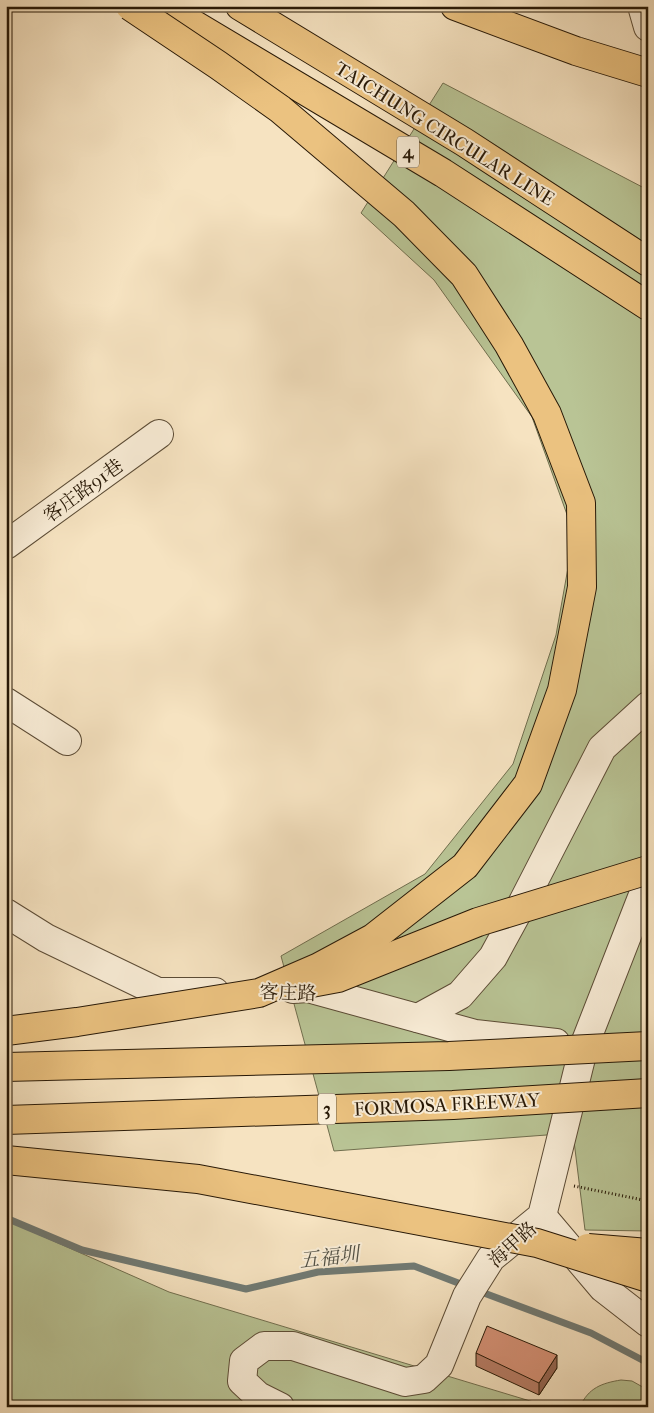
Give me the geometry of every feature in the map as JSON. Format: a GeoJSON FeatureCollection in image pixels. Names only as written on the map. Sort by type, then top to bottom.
{"type":"FeatureCollection","features":[{"type":"Feature","properties":{"kind":"highway"},"geometry":{"type":"LineString","coordinates":[[130,6],[280,109],[404,214],[464,275],[509,345],[547,414],[581,503],[582,587],[562,690],[528,784],[465,866],[389,926],[373,938],[319,967],[259,993]]}},
{"type":"Feature","properties":{"kind":"highway","name":"TAICHUNG CIRCULAR LINE"},"geometry":{"type":"LineString","coordinates":[[163,6],[443,173],[648,306]]}},
{"type":"Feature","properties":{"kind":"highway","name":"TAICHUNG CIRCULAR LINE"},"geometry":{"type":"LineString","coordinates":[[240,6],[464,142],[648,262]]}},
{"type":"Feature","properties":{"kind":"highway"},"geometry":{"type":"LineString","coordinates":[[455,6],[576,51],[648,73]]}},
{"type":"Feature","properties":{"kind":"highway"},"geometry":{"type":"LineString","coordinates":[[6,1031],[78,1022],[259,993],[338,978],[478,922],[648,870]]}},
{"type":"Feature","properties":{"kind":"highway"},"geometry":{"type":"LineString","coordinates":[[6,1067],[449,1056],[648,1046]]}},
{"type":"Feature","properties":{"kind":"highway","name":"FORMOSA FREEWAY"},"geometry":{"type":"LineString","coordinates":[[6,1120],[453,1105],[648,1093]]}},
{"type":"Feature","properties":{"kind":"highway"},"geometry":{"type":"LineString","coordinates":[[6,1160],[198,1179],[537,1243],[648,1253]]}},
{"type":"Feature","properties":{"kind":"highway"},"geometry":{"type":"LineString","coordinates":[[537,1243],[648,1278]]}},
{"type":"Feature","properties":{"kind":"street"},"geometry":{"type":"LineString","coordinates":[[642,6],[648,27]]}},
{"type":"Feature","properties":{"kind":"street","name":"客庄路91巷"},"geometry":{"type":"LineString","coordinates":[[6,545],[159,434]]}},
{"type":"Feature","properties":{"kind":"street"},"geometry":{"type":"LineString","coordinates":[[6,702],[67,741]]}},
{"type":"Feature","properties":{"kind":"street"},"geometry":{"type":"LineString","coordinates":[[418,1018],[460,995],[493,957],[524,902],[602,748],[648,706]]}},
{"type":"Feature","properties":{"kind":"street","name":"海甲路"},"geometry":{"type":"LineString","coordinates":[[280,1407],[258,1396],[242,1381],[244,1361],[264,1346],[293,1346],[405,1382],[424,1379],[438,1365],[467,1296],[491,1258],[542,1216],[584,1046],[648,882]]}},
{"type":"Feature","properties":{"kind":"street","name":"客庄路"},"geometry":{"type":"LineString","coordinates":[[6,913],[46,938],[158,992],[223,992],[308,988],[475,1034],[584,1046]]}},
{"type":"Feature","properties":{"kind":"street"},"geometry":{"type":"LineString","coordinates":[[542,1216],[603,1288],[648,1323]]}},
{"type":"Feature","properties":{"kind":"path"},"geometry":{"type":"LineString","coordinates":[[551,1183],[608,1192],[648,1201]]}},
{"type":"Feature","properties":{"kind":"green space"},"geometry":{"type":"Polygon","coordinates":[[[443,83],[648,190],[648,1231],[585,1230],[573,1133],[334,1151],[281,956],[425,874],[513,764],[556,635],[574,534],[532,417],[434,280],[361,213],[443,83]]]}},
{"type":"Feature","properties":{"kind":"green space"},"geometry":{"type":"Polygon","coordinates":[[[6,1220],[169,1292],[550,1407],[6,1407],[6,1220]]]}},
{"type":"Feature","properties":{"kind":"green space"},"geometry":{"type":"Polygon","coordinates":[[[621,1380],[632,1381],[648,1390],[648,1407],[580,1407],[591,1391],[602,1385],[621,1380]]]}},
{"type":"Feature","properties":{"kind":"building"},"geometry":{"type":"Polygon","coordinates":[[[487,1326],[557,1355],[539,1383],[476,1353],[487,1326]]]}},
{"type":"Feature","properties":{"kind":"waterway"},"geometry":{"type":"LineString","coordinates":[[646,1010],[648,1005]]}},
{"type":"Feature","properties":{"kind":"waterway","name":"五福圳"},"geometry":{"type":"LineString","coordinates":[[6,1218],[82,1250],[246,1289],[318,1272],[414,1266],[466,1286]]}},
{"type":"Feature","properties":{"kind":"waterway","name":"五福圳"},"geometry":{"type":"LineString","coordinates":[[476,1290],[591,1333],[648,1363]]}}]}
